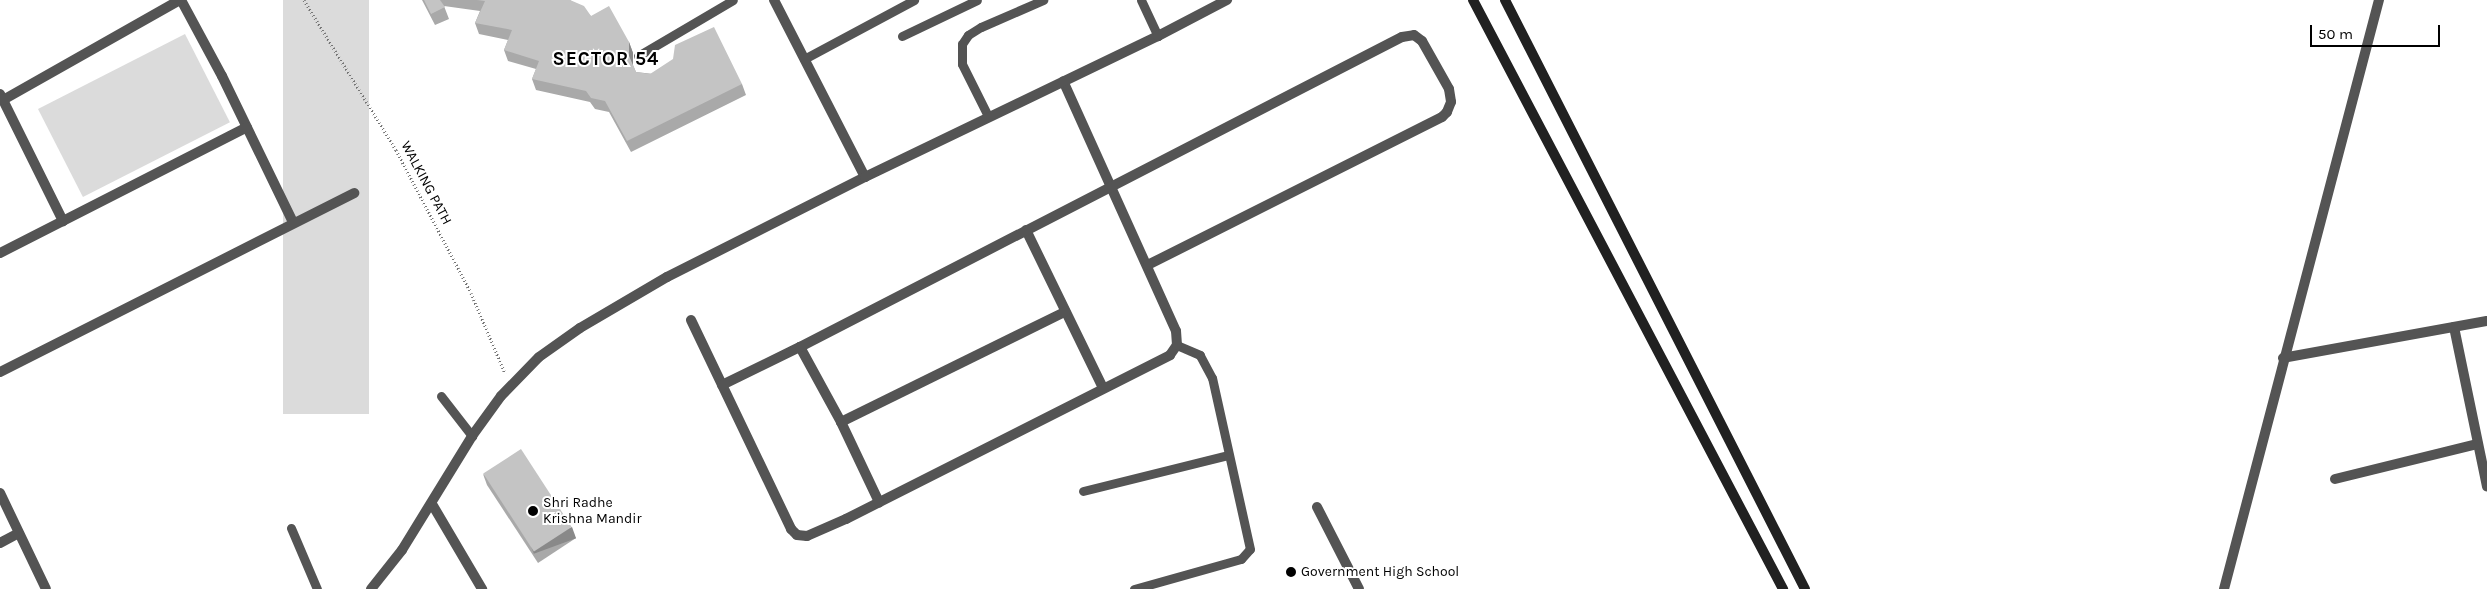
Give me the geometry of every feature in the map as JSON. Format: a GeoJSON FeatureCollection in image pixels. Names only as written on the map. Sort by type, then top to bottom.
{"type":"FeatureCollection","features":[{"type":"Feature","properties":{"kind":"main road"},"geometry":{"type":"LineString","coordinates":[[1473,0],[1783,589]]}},
{"type":"Feature","properties":{"kind":"main road"},"geometry":{"type":"LineString","coordinates":[[1505,0],[1805,589]]}},
{"type":"Feature","properties":{"kind":"street"},"geometry":{"type":"LineString","coordinates":[[63,221],[2,97],[181,0],[247,127],[293,222]]}},
{"type":"Feature","properties":{"kind":"street"},"geometry":{"type":"LineString","coordinates":[[774,0],[865,177]]}},
{"type":"Feature","properties":{"kind":"street"},"geometry":{"type":"LineString","coordinates":[[371,589],[402,550],[472,436],[511,386],[539,357],[588,323],[667,277],[988,116],[1158,36],[1227,0]]}},
{"type":"Feature","properties":{"kind":"street"},"geometry":{"type":"LineString","coordinates":[[2225,589],[2283,358],[2379,0]]}},
{"type":"Feature","properties":{"kind":"street"},"geometry":{"type":"LineString","coordinates":[[722,385],[800,347],[1402,37],[1414,36],[1422,41],[1449,89],[1451,102],[1447,112],[1442,117],[1148,265]]}},
{"type":"Feature","properties":{"kind":"street"},"geometry":{"type":"LineString","coordinates":[[691,320],[791,529],[798,535],[807,536],[879,502],[1170,355],[1176,345],[1176,331],[1148,265],[1063,81]]}},
{"type":"Feature","properties":{"kind":"street"},"geometry":{"type":"LineString","coordinates":[[0,252],[247,127]]}},
{"type":"Feature","properties":{"kind":"street"},"geometry":{"type":"LineString","coordinates":[[0,372],[293,222],[354,193]]}},
{"type":"Feature","properties":{"kind":"street"},"geometry":{"type":"LineString","coordinates":[[1026,230],[1102,388]]}},
{"type":"Feature","properties":{"kind":"street"},"geometry":{"type":"LineString","coordinates":[[840,422],[1065,312]]}},
{"type":"Feature","properties":{"kind":"street"},"geometry":{"type":"LineString","coordinates":[[2283,358],[2487,321]]}},
{"type":"Feature","properties":{"kind":"street"},"geometry":{"type":"LineString","coordinates":[[2454,327],[2487,487]]}},
{"type":"Feature","properties":{"kind":"street"},"geometry":{"type":"LineString","coordinates":[[800,347],[840,422],[879,502]]}},
{"type":"Feature","properties":{"kind":"street"},"geometry":{"type":"LineString","coordinates":[[2335,479],[2478,444]]}},
{"type":"Feature","properties":{"kind":"street"},"geometry":{"type":"LineString","coordinates":[[0,493],[46,589]]}},
{"type":"Feature","properties":{"kind":"street"},"geometry":{"type":"LineString","coordinates":[[432,504],[482,589]]}},
{"type":"Feature","properties":{"kind":"street"},"geometry":{"type":"LineString","coordinates":[[1317,507],[1359,589]]}},
{"type":"Feature","properties":{"kind":"street"},"geometry":{"type":"LineString","coordinates":[[0,543],[19,533]]}},
{"type":"Feature","properties":{"kind":"lane"},"geometry":{"type":"LineString","coordinates":[[712,0],[717,10]]}},
{"type":"Feature","properties":{"kind":"lane"},"geometry":{"type":"LineString","coordinates":[[638,56],[733,0]]}},
{"type":"Feature","properties":{"kind":"lane"},"geometry":{"type":"LineString","coordinates":[[804,59],[914,0]]}},
{"type":"Feature","properties":{"kind":"lane"},"geometry":{"type":"LineString","coordinates":[[902,36],[977,0]]}},
{"type":"Feature","properties":{"kind":"lane"},"geometry":{"type":"LineString","coordinates":[[988,116],[962,64],[962,44],[968,35],[981,27],[1043,0]]}},
{"type":"Feature","properties":{"kind":"lane"},"geometry":{"type":"LineString","coordinates":[[1141,0],[1158,36]]}},
{"type":"Feature","properties":{"kind":"lane"},"geometry":{"type":"LineString","coordinates":[[1134,589],[1241,560],[1250,549],[1212,378],[1200,355],[1176,345]]}},
{"type":"Feature","properties":{"kind":"lane"},"geometry":{"type":"LineString","coordinates":[[441,396],[472,436]]}},
{"type":"Feature","properties":{"kind":"lane"},"geometry":{"type":"LineString","coordinates":[[1082,491],[1229,455]]}},
{"type":"Feature","properties":{"kind":"lane"},"geometry":{"type":"LineString","coordinates":[[291,528],[317,589]]}},
{"type":"Feature","properties":{"kind":"path","name":"WALKING PATH"},"geometry":{"type":"LineString","coordinates":[[304,0],[396,150],[471,293],[511,386]]}},
{"type":"Feature","properties":{"kind":"shaded area"},"geometry":{"type":"Polygon","coordinates":[[[283,0],[369,0],[369,414],[283,414],[283,0]]]}},
{"type":"Feature","properties":{"kind":"shaded area"},"geometry":{"type":"Polygon","coordinates":[[[185,34],[230,122],[83,197],[38,109],[185,34]]]}},
{"type":"Feature","properties":{"kind":"building"},"geometry":{"type":"Polygon","coordinates":[[[424,0],[440,0],[445,7],[431,14],[424,0]]]}},
{"type":"Feature","properties":{"kind":"building"},"geometry":{"type":"Polygon","coordinates":[[[477,0],[570,0],[584,6],[591,16],[609,6],[629,42],[629,56],[636,72],[650,74],[673,59],[675,45],[714,27],[742,84],[627,141],[605,101],[591,98],[586,91],[532,79],[539,61],[504,50],[512,30],[475,23],[485,1],[477,0]]]}},
{"type":"Feature","properties":{"kind":"building"},"geometry":{"type":"Polygon","coordinates":[[[521,449],[572,527],[534,552],[483,474],[521,449]]]}},
{"type":"Feature","properties":{"kind":"place","name":"Shri Radhe Krishna Mandir"},"geometry":{"type":"Point","coordinates":[533,511]}},
{"type":"Feature","properties":{"kind":"place","name":"Government High School"},"geometry":{"type":"Point","coordinates":[1291,572]}},
{"type":"Feature","properties":{"kind":"district","name":"SECTOR 54"},"geometry":{"type":"Point","coordinates":[606,60]}}]}
